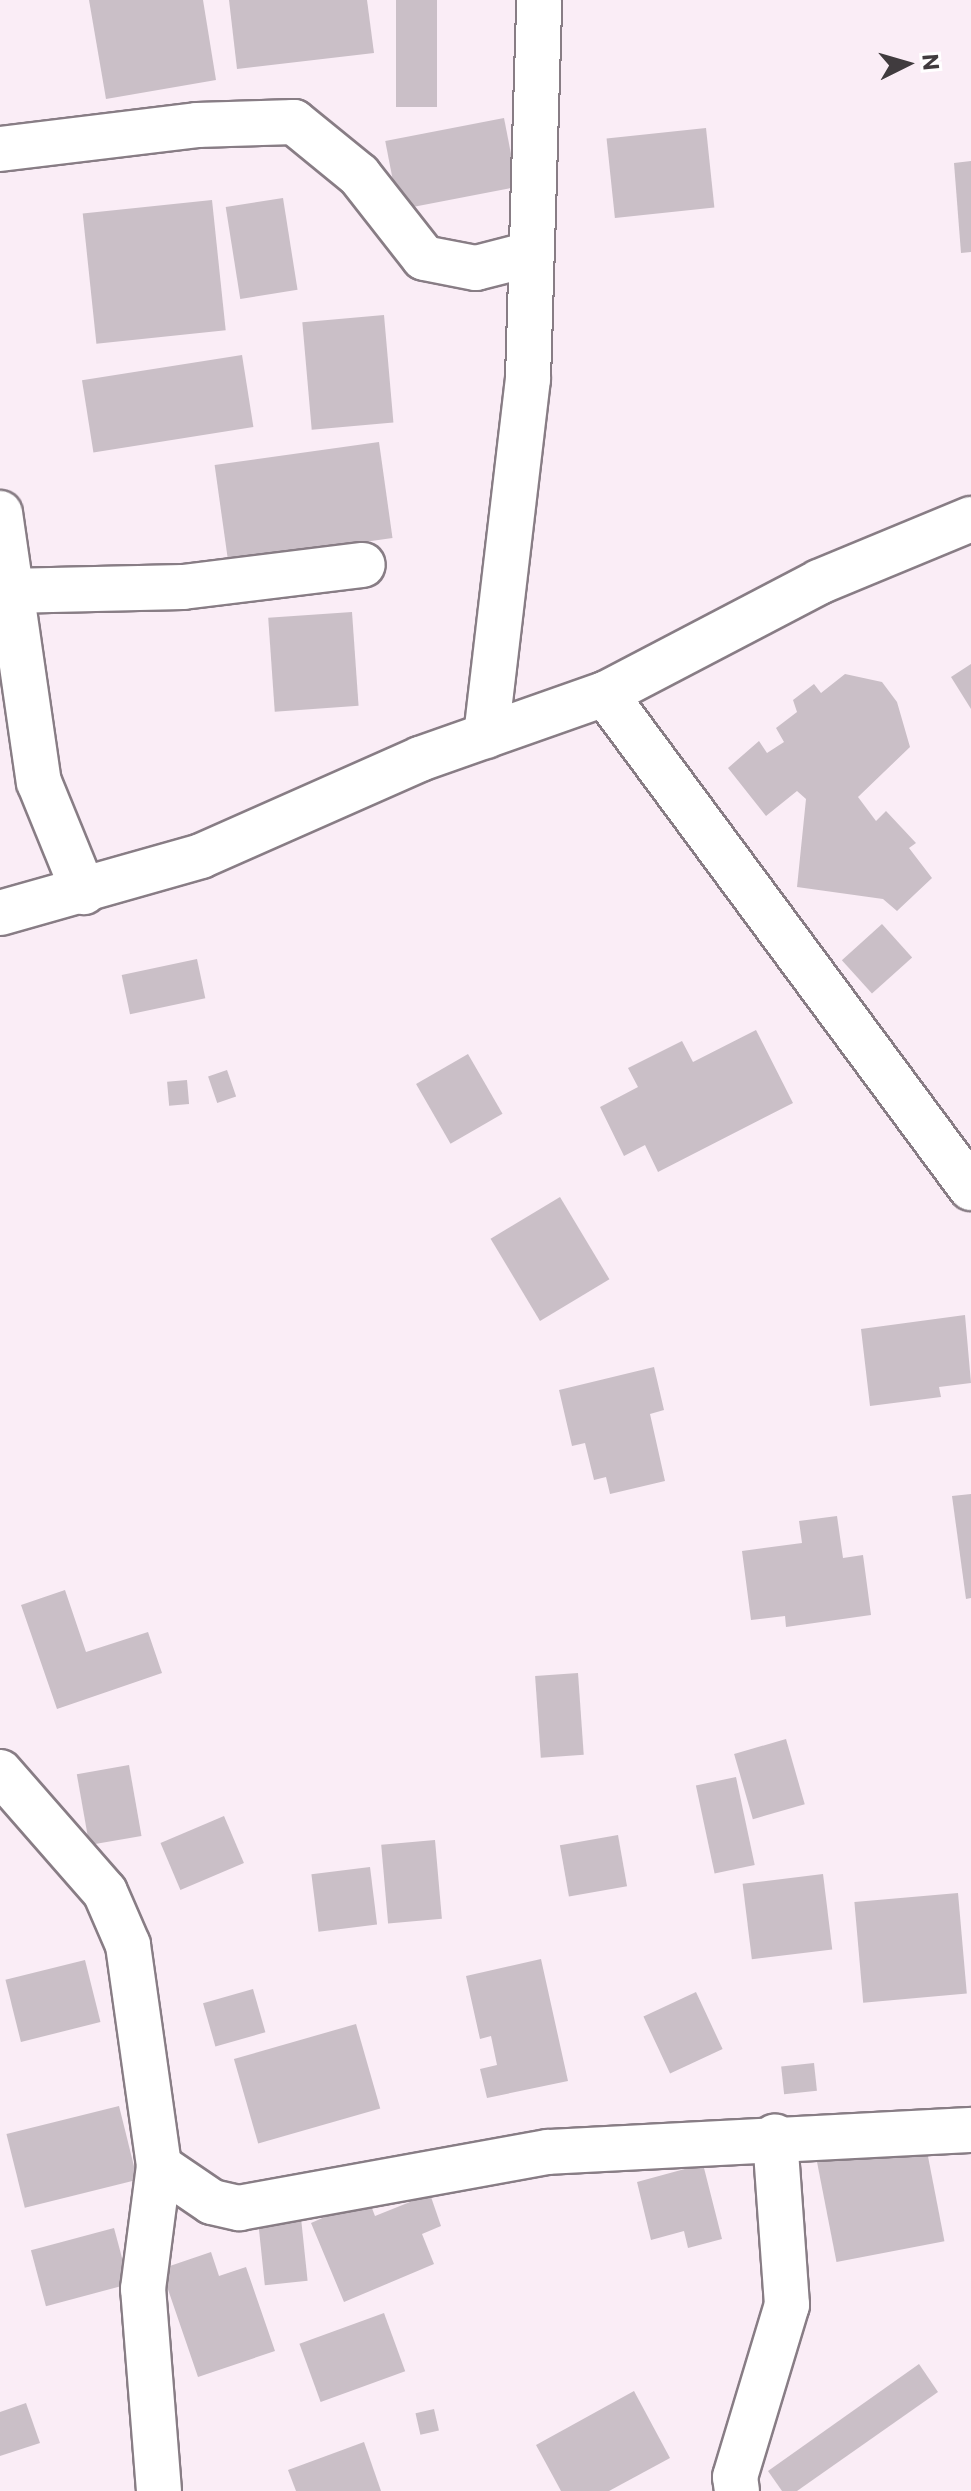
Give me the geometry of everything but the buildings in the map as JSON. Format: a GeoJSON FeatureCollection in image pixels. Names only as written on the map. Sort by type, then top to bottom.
{"type":"FeatureCollection","features":[{"type":"Feature","properties":{"kind":"street"},"geometry":{"type":"LineString","coordinates":[[486,736],[528,379],[539,0]]}},
{"type":"Feature","properties":{"kind":"street"},"geometry":{"type":"LineString","coordinates":[[0,149],[197,125],[294,122],[359,175],[424,258],[476,268],[531,254]]}},
{"type":"Feature","properties":{"kind":"street"},"geometry":{"type":"LineString","coordinates":[[0,513],[8,591],[39,782],[84,892]]}},
{"type":"Feature","properties":{"kind":"street"},"geometry":{"type":"LineString","coordinates":[[0,913],[84,892],[201,856],[486,736],[605,694],[819,582],[971,519]]}},
{"type":"Feature","properties":{"kind":"street"},"geometry":{"type":"LineString","coordinates":[[8,591],[183,587],[363,565]]}},
{"type":"Feature","properties":{"kind":"street"},"geometry":{"type":"LineString","coordinates":[[605,694],[971,1188]]}},
{"type":"Feature","properties":{"kind":"street"},"geometry":{"type":"LineString","coordinates":[[0,1772],[105,1892],[128,1945],[159,2166],[143,2289],[159,2491]]}},
{"type":"Feature","properties":{"kind":"street"},"geometry":{"type":"LineString","coordinates":[[159,2166],[195,2195],[239,2208],[548,2152],[775,2136],[971,2130]]}},
{"type":"Feature","properties":{"kind":"street"},"geometry":{"type":"LineString","coordinates":[[725,2486],[787,2305],[775,2136]]}}]}
